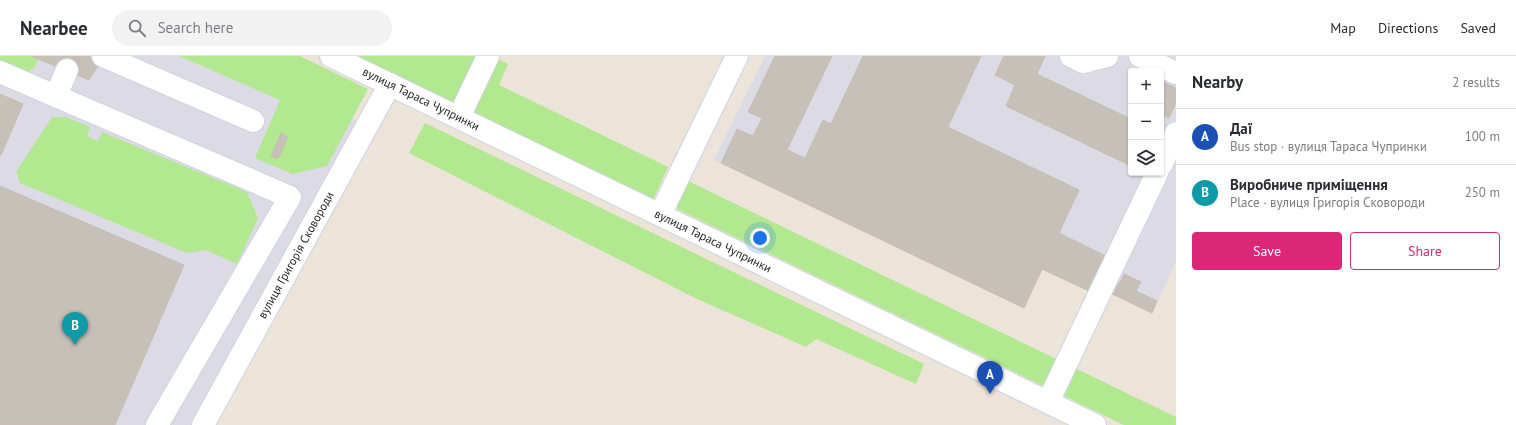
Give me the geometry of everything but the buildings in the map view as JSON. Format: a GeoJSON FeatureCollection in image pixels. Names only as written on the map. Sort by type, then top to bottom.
{"type":"FeatureCollection","features":[{"type":"Feature","properties":{"kind":"street"},"geometry":{"type":"LineString","coordinates":[[103,56],[253,121]]}},
{"type":"Feature","properties":{"kind":"street","name":"вулиця Тараса Чупринки"},"geometry":{"type":"LineString","coordinates":[[331,56],[1095,425]]}},
{"type":"Feature","properties":{"kind":"street"},"geometry":{"type":"LineString","coordinates":[[458,117],[488,56]]}},
{"type":"Feature","properties":{"kind":"street"},"geometry":{"type":"LineString","coordinates":[[660,215],[737,56]]}},
{"type":"Feature","properties":{"kind":"street"},"geometry":{"type":"LineString","coordinates":[[1071,56],[1083,62],[1107,56]]}},
{"type":"Feature","properties":{"kind":"street"},"geometry":{"type":"LineString","coordinates":[[1140,56],[1176,73]]}},
{"type":"Feature","properties":{"kind":"street"},"geometry":{"type":"LineString","coordinates":[[56,96],[67,70]]}},
{"type":"Feature","properties":{"kind":"street"},"geometry":{"type":"LineString","coordinates":[[0,72],[290,197],[157,425]]}},
{"type":"Feature","properties":{"kind":"street","name":"вулиця Григорія Сковороди"},"geometry":{"type":"LineString","coordinates":[[203,425],[390,84]]}},
{"type":"Feature","properties":{"kind":"street"},"geometry":{"type":"LineString","coordinates":[[1164,159],[1176,133]]}},
{"type":"Feature","properties":{"kind":"street"},"geometry":{"type":"LineString","coordinates":[[1048,402],[1156,176]]}},
{"type":"Feature","properties":{"kind":"shaded area"},"geometry":{"type":"Polygon","coordinates":[[[0,56],[220,56],[365,124],[197,425],[0,425],[0,56]]]}},
{"type":"Feature","properties":{"kind":"shaded area"},"geometry":{"type":"Polygon","coordinates":[[[765,56],[1176,56],[1176,261],[1152,313],[1094,285],[1091,292],[1043,269],[1024,308],[714,160],[765,56]]]}},
{"type":"Feature","properties":{"kind":"green space"},"geometry":{"type":"Polygon","coordinates":[[[0,56],[30,56],[38,59],[35,67],[27,72],[0,60],[0,56]]]}},
{"type":"Feature","properties":{"kind":"green space"},"geometry":{"type":"Polygon","coordinates":[[[179,56],[300,56],[368,89],[327,166],[293,174],[255,158],[280,100],[179,56]]]}},
{"type":"Feature","properties":{"kind":"green space"},"geometry":{"type":"Polygon","coordinates":[[[354,56],[492,56],[508,64],[499,85],[668,167],[653,200],[354,56]]]}},
{"type":"Feature","properties":{"kind":"green space"},"geometry":{"type":"Polygon","coordinates":[[[52,117],[65,117],[90,127],[87,136],[98,141],[102,132],[247,192],[258,218],[237,264],[206,250],[187,253],[20,183],[16,172],[52,117]]]}},
{"type":"Feature","properties":{"kind":"green space"},"geometry":{"type":"Polygon","coordinates":[[[425,123],[924,364],[916,384],[816,339],[806,347],[697,299],[409,153],[425,123]]]}},
{"type":"Feature","properties":{"kind":"green space"},"geometry":{"type":"Polygon","coordinates":[[[688,181],[1176,417],[1176,425],[1124,425],[675,208],[688,181]]]}},
{"type":"Feature","properties":{"kind":"tunnel"},"geometry":{"type":"LineString","coordinates":[[67,70],[73,56]]}},
{"type":"Feature","properties":{"kind":"place","name":"Виробниче приміщення"},"geometry":{"type":"Point","coordinates":[75,345]}},
{"type":"Feature","properties":{"kind":"place","name":"Даї"},"geometry":{"type":"Point","coordinates":[990,394]}}]}
